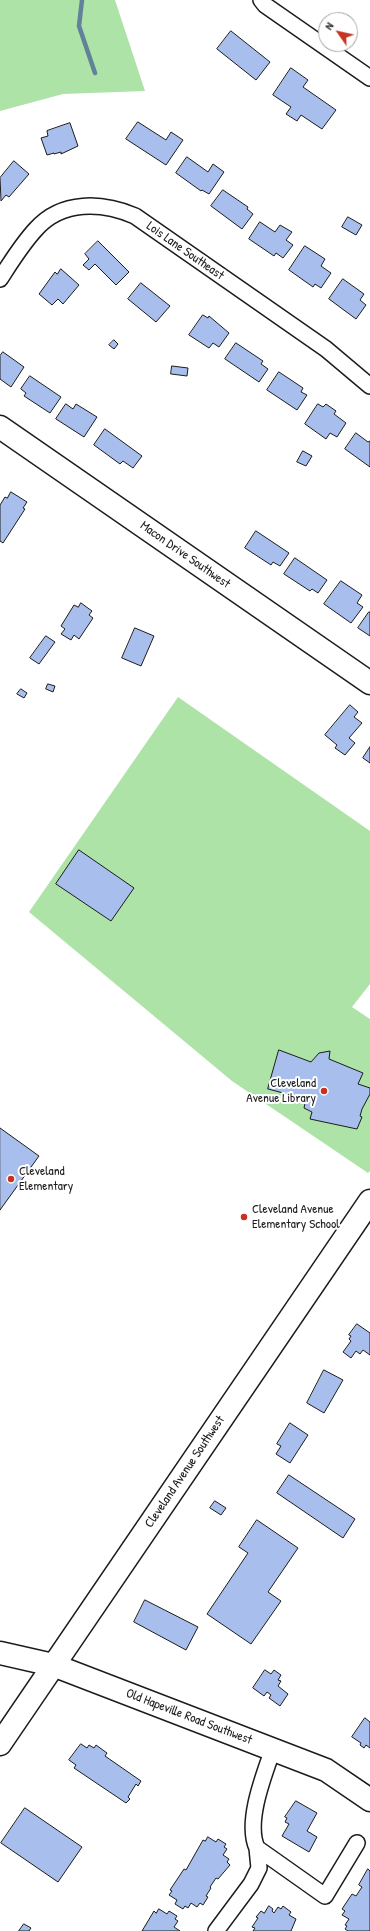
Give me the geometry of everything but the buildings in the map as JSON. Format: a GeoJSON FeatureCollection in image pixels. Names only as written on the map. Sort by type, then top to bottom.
{"type":"FeatureCollection","features":[{"type":"Feature","properties":{"kind":"street"},"geometry":{"type":"LineString","coordinates":[[261,0],[265,5],[370,78]]}},
{"type":"Feature","properties":{"kind":"street","name":"Lois Lane Southeast"},"geometry":{"type":"LineString","coordinates":[[0,279],[25,242],[37,228],[54,215],[74,208],[97,205],[119,210],[135,216],[326,349],[370,386]]}},
{"type":"Feature","properties":{"kind":"street","name":"Macon Drive Southwest"},"geometry":{"type":"LineString","coordinates":[[0,427],[370,683]]}},
{"type":"Feature","properties":{"kind":"street","name":"Cleveland Avenue Southwest"},"geometry":{"type":"LineString","coordinates":[[0,1744],[370,1201]]}},
{"type":"Feature","properties":{"kind":"street","name":"Old Hapeville Road Southwest"},"geometry":{"type":"LineString","coordinates":[[0,1653],[53,1665],[326,1770],[370,1800]]}},
{"type":"Feature","properties":{"kind":"street"},"geometry":{"type":"LineString","coordinates":[[216,1931],[251,1884],[259,1868],[254,1832],[256,1797],[273,1749]]}},
{"type":"Feature","properties":{"kind":"street"},"geometry":{"type":"LineString","coordinates":[[257,1848],[325,1896],[357,1843]]}},
{"type":"Feature","properties":{"kind":"green space"},"geometry":{"type":"Polygon","coordinates":[[[0,0],[115,0],[145,91],[63,94],[0,111],[0,0]]]}},
{"type":"Feature","properties":{"kind":"green space"},"geometry":{"type":"Polygon","coordinates":[[[178,697],[370,831],[370,984],[352,1007],[370,1019],[370,1171],[368,1173],[232,1081],[29,912],[178,697]]]}},
{"type":"Feature","properties":{"kind":"waterway"},"geometry":{"type":"LineString","coordinates":[[82,0],[79,26],[95,73]]}},
{"type":"Feature","properties":{"kind":"place","name":"Cleveland Avenue Library"},"geometry":{"type":"Point","coordinates":[324,1091]}},
{"type":"Feature","properties":{"kind":"place","name":"Cleveland Elementary"},"geometry":{"type":"Point","coordinates":[11,1179]}},
{"type":"Feature","properties":{"kind":"place","name":"Cleveland Avenue Elementary School"},"geometry":{"type":"Point","coordinates":[244,1217]}}]}
